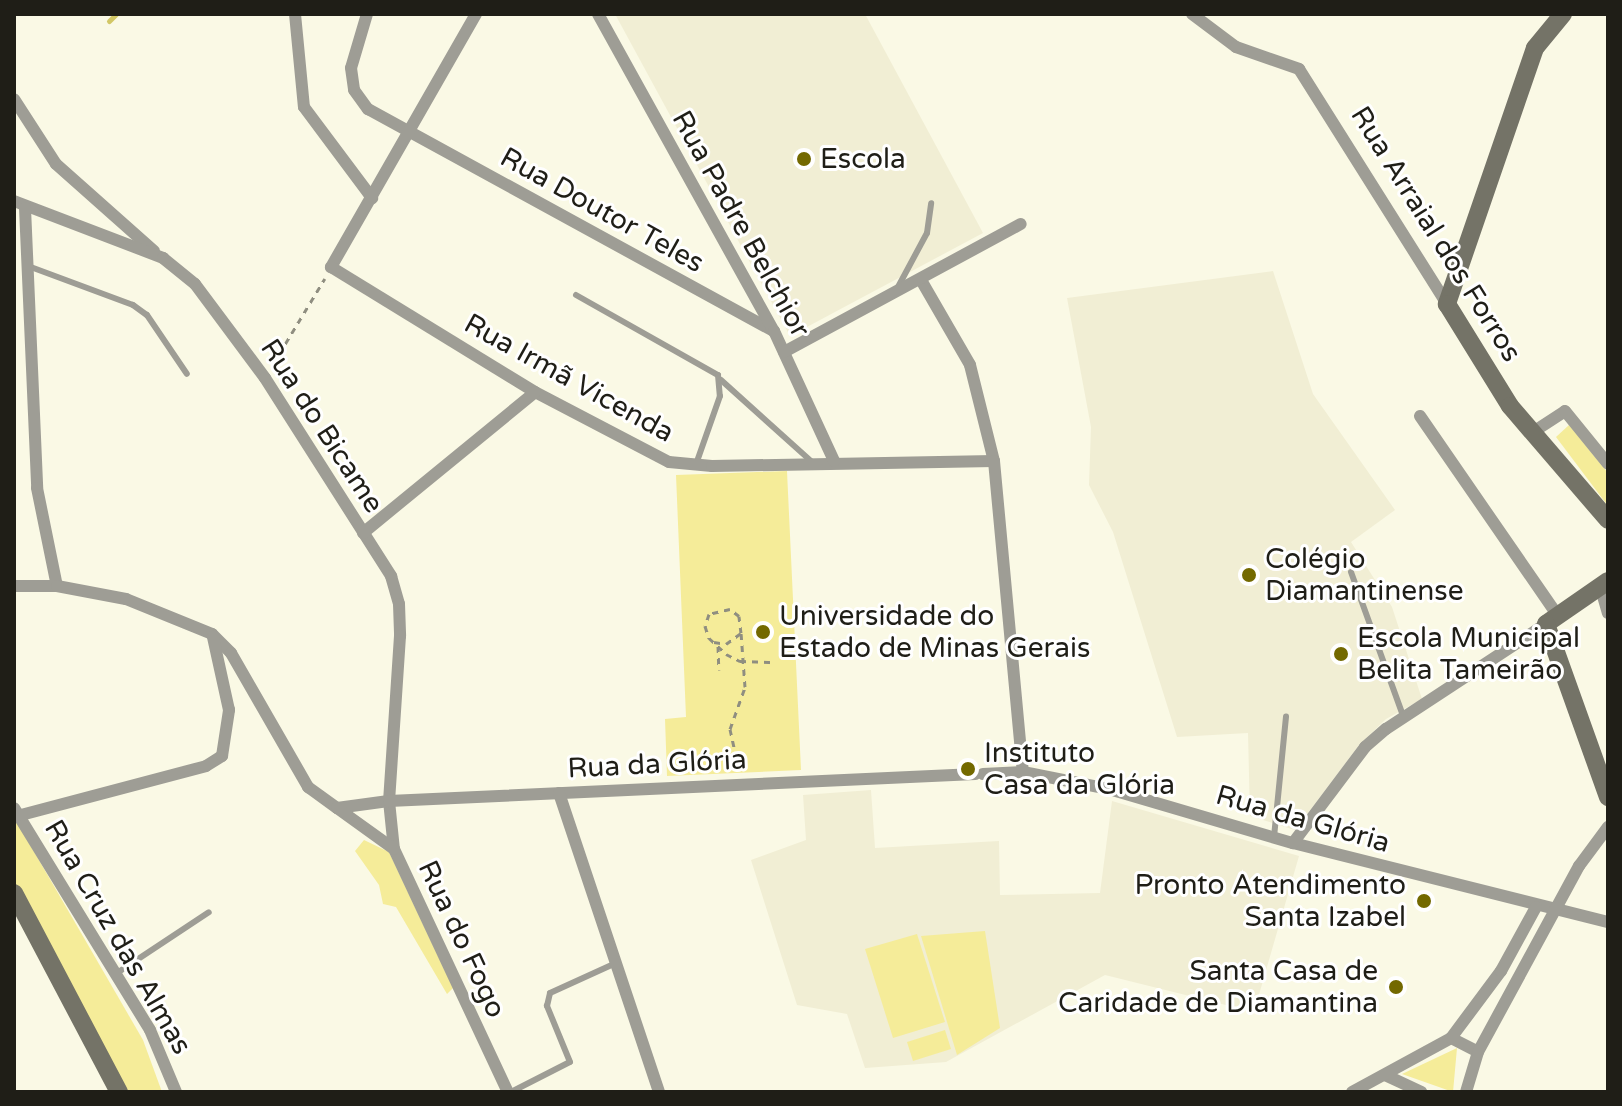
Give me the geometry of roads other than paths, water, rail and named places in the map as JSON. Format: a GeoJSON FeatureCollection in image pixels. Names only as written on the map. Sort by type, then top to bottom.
{"type":"FeatureCollection","features":[{"type":"Feature","properties":{"kind":"main road"},"geometry":{"type":"LineString","coordinates":[[1447,304],[1532,55],[1543,34],[1563,14]]}},
{"type":"Feature","properties":{"kind":"main road","name":"Rua Arraial dos Forros"},"geometry":{"type":"LineString","coordinates":[[1447,304],[1510,406],[1608,520]]}},
{"type":"Feature","properties":{"kind":"main road"},"geometry":{"type":"LineString","coordinates":[[1604,585],[1552,620],[1608,797]]}},
{"type":"Feature","properties":{"kind":"main road"},"geometry":{"type":"LineString","coordinates":[[14,893],[119,1092]]}},
{"type":"Feature","properties":{"kind":"street"},"geometry":{"type":"LineString","coordinates":[[295,14],[304,107],[372,198],[476,14]]}},
{"type":"Feature","properties":{"kind":"street","name":"Rua Doutor Teles"},"geometry":{"type":"LineString","coordinates":[[367,14],[352,60],[354,90],[368,109],[774,331]]}},
{"type":"Feature","properties":{"kind":"street","name":"Rua Padre Belchior"},"geometry":{"type":"LineString","coordinates":[[598,14],[774,331],[834,461]]}},
{"type":"Feature","properties":{"kind":"street","name":"Rua Arraial dos Forros"},"geometry":{"type":"LineString","coordinates":[[1192,14],[1236,47],[1299,69],[1447,304]]}},
{"type":"Feature","properties":{"kind":"street"},"geometry":{"type":"LineString","coordinates":[[14,99],[25,123],[63,171],[163,258]]}},
{"type":"Feature","properties":{"kind":"street","name":"Rua Irmã Vicenda"},"geometry":{"type":"LineString","coordinates":[[372,198],[331,267],[535,392],[657,457],[695,466],[834,461],[994,461]]}},
{"type":"Feature","properties":{"kind":"street"},"geometry":{"type":"LineString","coordinates":[[19,204],[28,266],[37,488],[57,586]]}},
{"type":"Feature","properties":{"kind":"street","name":"Rua do Bicame"},"geometry":{"type":"LineString","coordinates":[[19,204],[163,258],[210,300],[265,378],[391,576],[399,604],[389,801]]}},
{"type":"Feature","properties":{"kind":"street"},"geometry":{"type":"LineString","coordinates":[[784,352],[1021,224]]}},
{"type":"Feature","properties":{"kind":"street"},"geometry":{"type":"LineString","coordinates":[[921,280],[970,365],[994,461],[1023,772]]}},
{"type":"Feature","properties":{"kind":"street"},"geometry":{"type":"LineString","coordinates":[[363,533],[535,392]]}},
{"type":"Feature","properties":{"kind":"street"},"geometry":{"type":"LineString","coordinates":[[1533,432],[1565,411],[1608,464]]}},
{"type":"Feature","properties":{"kind":"street"},"geometry":{"type":"LineString","coordinates":[[1293,843],[1365,747],[1403,716],[1552,620],[1420,416]]}},
{"type":"Feature","properties":{"kind":"street"},"geometry":{"type":"LineString","coordinates":[[1604,585],[1608,613]]}},
{"type":"Feature","properties":{"kind":"street"},"geometry":{"type":"LineString","coordinates":[[14,586],[57,586],[151,607],[212,634],[231,653],[308,787],[394,849]]}},
{"type":"Feature","properties":{"kind":"street"},"geometry":{"type":"LineString","coordinates":[[17,811],[206,766],[222,756],[229,710],[212,634]]}},
{"type":"Feature","properties":{"kind":"street","name":"Rua da Glória"},"geometry":{"type":"LineString","coordinates":[[337,808],[389,801],[1023,772],[1109,789],[1293,843],[1536,907],[1608,922]]}},
{"type":"Feature","properties":{"kind":"street"},"geometry":{"type":"LineString","coordinates":[[559,793],[659,1092]]}},
{"type":"Feature","properties":{"kind":"street","name":"Rua do Fogo"},"geometry":{"type":"LineString","coordinates":[[389,801],[394,849],[510,1092]]}},
{"type":"Feature","properties":{"kind":"street","name":"Rua Cruz das Almas"},"geometry":{"type":"LineString","coordinates":[[17,811],[150,1030],[176,1092]]}},
{"type":"Feature","properties":{"kind":"street"},"geometry":{"type":"LineString","coordinates":[[1466,1092],[1478,1052],[1555,911],[1608,827]]}},
{"type":"Feature","properties":{"kind":"street"},"geometry":{"type":"LineString","coordinates":[[1352,1092],[1451,1038],[1501,971],[1536,907]]}},
{"type":"Feature","properties":{"kind":"street"},"geometry":{"type":"LineString","coordinates":[[1451,1038],[1478,1052]]}},
{"type":"Feature","properties":{"kind":"street"},"geometry":{"type":"LineString","coordinates":[[1385,1075],[1421,1092]]}},
{"type":"Feature","properties":{"kind":"lane"},"geometry":{"type":"LineString","coordinates":[[895,294],[927,233],[931,203]]}},
{"type":"Feature","properties":{"kind":"lane"},"geometry":{"type":"LineString","coordinates":[[28,266],[133,305],[147,315],[187,374]]}},
{"type":"Feature","properties":{"kind":"lane"},"geometry":{"type":"LineString","coordinates":[[576,295],[721,380],[812,462]]}},
{"type":"Feature","properties":{"kind":"lane"},"geometry":{"type":"LineString","coordinates":[[695,466],[721,380]]}},
{"type":"Feature","properties":{"kind":"lane"},"geometry":{"type":"LineString","coordinates":[[1351,572],[1403,716]]}},
{"type":"Feature","properties":{"kind":"lane"},"geometry":{"type":"LineString","coordinates":[[1274,837],[1286,717]]}},
{"type":"Feature","properties":{"kind":"lane"},"geometry":{"type":"LineString","coordinates":[[117,973],[209,912]]}},
{"type":"Feature","properties":{"kind":"lane"},"geometry":{"type":"LineString","coordinates":[[510,1092],[570,1062],[547,1006],[550,993],[614,964]]}},
{"type":"Feature","properties":{"kind":"waterway"},"geometry":{"type":"LineString","coordinates":[[109,21],[116,14]]}},
{"type":"Feature","properties":{"kind":"place","name":"Escola"},"geometry":{"type":"Point","coordinates":[804,159]}},
{"type":"Feature","properties":{"kind":"place","name":"Colégio Diamantinense"},"geometry":{"type":"Point","coordinates":[1249,575]}},
{"type":"Feature","properties":{"kind":"place","name":"Universidade do Estado de Minas Gerais"},"geometry":{"type":"Point","coordinates":[763,632]}},
{"type":"Feature","properties":{"kind":"place","name":"Escola Municipal Belita Tameirão"},"geometry":{"type":"Point","coordinates":[1341,654]}},
{"type":"Feature","properties":{"kind":"place","name":"Instituto Casa da Glória"},"geometry":{"type":"Point","coordinates":[968,769]}},
{"type":"Feature","properties":{"kind":"place","name":"Pronto Atendimento Santa Izabel"},"geometry":{"type":"Point","coordinates":[1424,901]}},
{"type":"Feature","properties":{"kind":"place","name":"Santa Casa de Caridade de Diamantina"},"geometry":{"type":"Point","coordinates":[1396,987]}}]}
